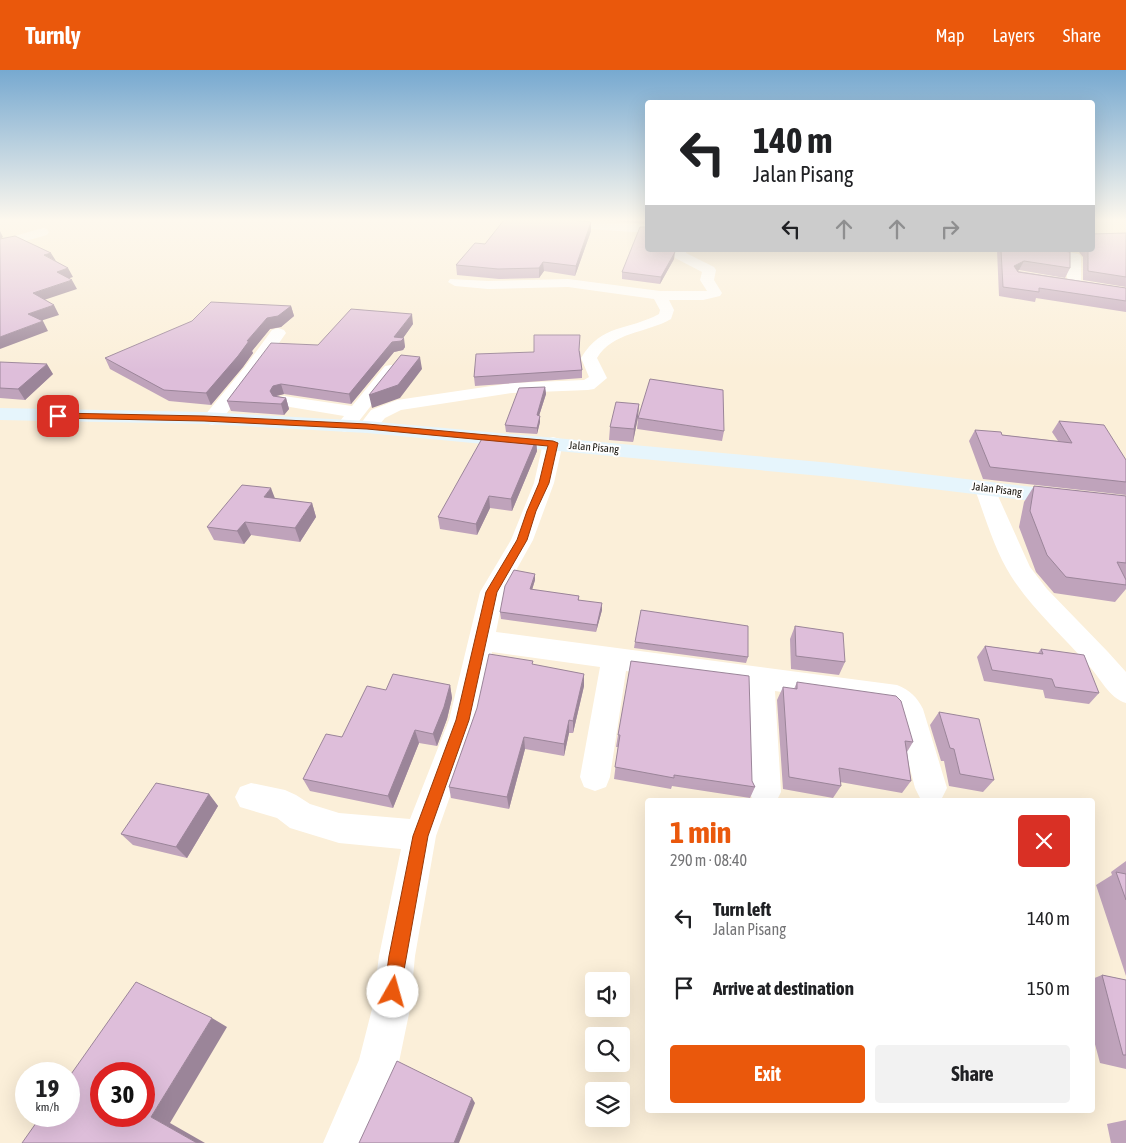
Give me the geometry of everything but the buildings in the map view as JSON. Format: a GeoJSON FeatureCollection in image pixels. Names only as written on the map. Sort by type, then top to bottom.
{"type":"FeatureCollection","features":[{"type":"Feature","properties":{"kind":"street"},"geometry":{"type":"LineString","coordinates":[[455,282],[488,285],[568,283],[660,295],[703,296],[715,293],[707,280],[708,270]]}},
{"type":"Feature","properties":{"kind":"street"},"geometry":{"type":"LineString","coordinates":[[1074,285],[1075,270]]}},
{"type":"Feature","properties":{"kind":"street"},"geometry":{"type":"LineString","coordinates":[[568,283],[578,271]]}},
{"type":"Feature","properties":{"kind":"street"},"geometry":{"type":"LineString","coordinates":[[1057,282],[1126,292]]}},
{"type":"Feature","properties":{"kind":"street"},"geometry":{"type":"LineString","coordinates":[[284,400],[356,421],[397,405],[512,388],[593,384],[598,378],[589,358],[592,352],[608,338],[662,320],[666,316],[667,310],[660,295]]}},
{"type":"Feature","properties":{"kind":"street"},"geometry":{"type":"LineString","coordinates":[[212,419],[250,372],[278,333]]}},
{"type":"Feature","properties":{"kind":"street"},"geometry":{"type":"LineString","coordinates":[[356,421],[401,358]]}},
{"type":"Feature","properties":{"kind":"street","name":"Jalan Pisang"},"geometry":{"type":"LineString","coordinates":[[0,414],[356,421],[553,443],[832,470],[1126,505]]}},
{"type":"Feature","properties":{"kind":"street"},"geometry":{"type":"LineString","coordinates":[[345,1143],[379,1062],[391,1009],[397,956],[420,836],[463,720],[492,592],[522,540],[544,483],[553,443]]}},
{"type":"Feature","properties":{"kind":"street"},"geometry":{"type":"LineString","coordinates":[[984,487],[1000,530],[1020,571],[1038,594],[1099,659],[1126,692]]}},
{"type":"Feature","properties":{"kind":"street"},"geometry":{"type":"LineString","coordinates":[[480,640],[897,697],[909,709],[931,788]]}},
{"type":"Feature","properties":{"kind":"street"},"geometry":{"type":"LineString","coordinates":[[595,777],[615,658]]}},
{"type":"Feature","properties":{"kind":"street"},"geometry":{"type":"LineString","coordinates":[[760,677],[765,792]]}},
{"type":"Feature","properties":{"kind":"street"},"geometry":{"type":"LineString","coordinates":[[251,797],[286,805],[301,817],[339,828],[420,836]]}},
{"type":"Feature","properties":{"kind":"route"},"geometry":{"type":"LineString","coordinates":[[58,416],[204,418],[367,426],[553,443],[544,483],[522,540],[492,592],[481,633],[475,671],[463,720],[420,836],[397,956],[393,992]]}}]}
